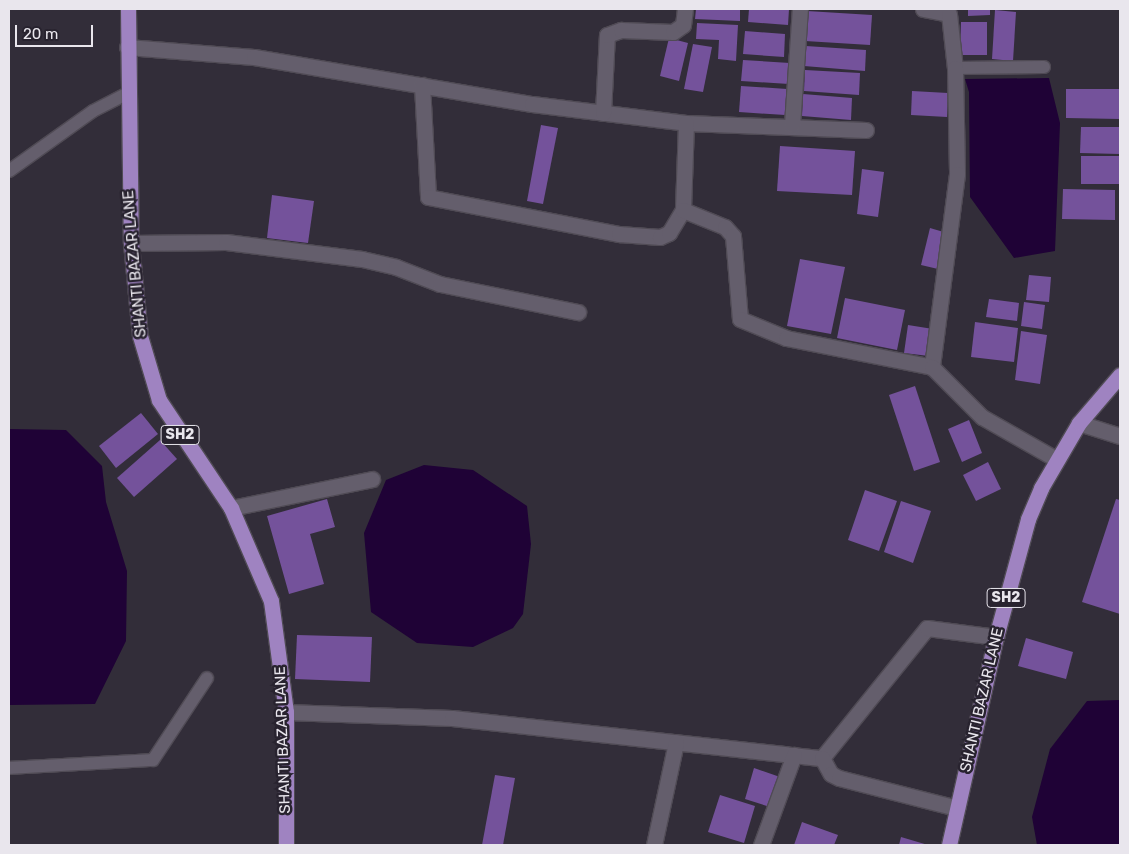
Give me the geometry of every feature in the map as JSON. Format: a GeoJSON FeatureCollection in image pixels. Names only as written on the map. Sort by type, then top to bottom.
{"type":"FeatureCollection","features":[{"type":"Feature","properties":{"kind":"main road","name":"SHANTI BAZAR LANE"},"geometry":{"type":"LineString","coordinates":[[128,9],[126,94],[131,243],[140,336],[149,375],[174,426],[231,508],[271,601],[286,712],[286,845]]}},
{"type":"Feature","properties":{"kind":"main road","name":"SHANTI BAZAR LANE"},"geometry":{"type":"LineString","coordinates":[[949,845],[996,637],[1028,520],[1056,459],[1079,422],[1120,375]]}},
{"type":"Feature","properties":{"kind":"street"},"geometry":{"type":"LineString","coordinates":[[603,113],[607,35],[621,30],[673,32],[684,25],[685,9]]}},
{"type":"Feature","properties":{"kind":"street"},"geometry":{"type":"LineString","coordinates":[[792,125],[800,9]]}},
{"type":"Feature","properties":{"kind":"street"},"geometry":{"type":"LineString","coordinates":[[923,9],[949,14],[955,68],[957,174],[932,367]]}},
{"type":"Feature","properties":{"kind":"street"},"geometry":{"type":"LineString","coordinates":[[127,47],[254,57],[603,113],[686,123],[792,125],[866,130]]}},
{"type":"Feature","properties":{"kind":"street"},"geometry":{"type":"LineString","coordinates":[[422,85],[428,197],[618,234],[660,237],[668,233],[683,210],[686,123]]}},
{"type":"Feature","properties":{"kind":"street"},"geometry":{"type":"LineString","coordinates":[[683,210],[725,227],[733,236],[740,319],[786,338],[932,367],[982,417],[1056,459]]}},
{"type":"Feature","properties":{"kind":"street"},"geometry":{"type":"LineString","coordinates":[[131,243],[226,242],[362,259],[396,267],[440,284],[578,312]]}},
{"type":"Feature","properties":{"kind":"street"},"geometry":{"type":"LineString","coordinates":[[1079,422],[1120,436]]}},
{"type":"Feature","properties":{"kind":"street"},"geometry":{"type":"LineString","coordinates":[[231,508],[372,478]]}},
{"type":"Feature","properties":{"kind":"street"},"geometry":{"type":"LineString","coordinates":[[822,758],[927,628],[996,637]]}},
{"type":"Feature","properties":{"kind":"street"},"geometry":{"type":"LineString","coordinates":[[286,712],[452,718],[822,758]]}},
{"type":"Feature","properties":{"kind":"street"},"geometry":{"type":"LineString","coordinates":[[654,845],[676,742]]}},
{"type":"Feature","properties":{"kind":"street"},"geometry":{"type":"LineString","coordinates":[[761,845],[794,755]]}},
{"type":"Feature","properties":{"kind":"street"},"geometry":{"type":"LineString","coordinates":[[822,758],[832,774],[839,778],[957,808]]}},
{"type":"Feature","properties":{"kind":"lane"},"geometry":{"type":"LineString","coordinates":[[955,68],[1044,67]]}},
{"type":"Feature","properties":{"kind":"lane"},"geometry":{"type":"LineString","coordinates":[[9,171],[93,111],[126,94]]}},
{"type":"Feature","properties":{"kind":"lane"},"geometry":{"type":"LineString","coordinates":[[9,768],[153,760],[207,678]]}},
{"type":"Feature","properties":{"kind":"shaded area"},"geometry":{"type":"Polygon","coordinates":[[[1049,78],[1060,123],[1055,251],[1014,258],[970,197],[969,92],[965,79],[1049,78]]]}},
{"type":"Feature","properties":{"kind":"shaded area"},"geometry":{"type":"Polygon","coordinates":[[[9,429],[66,430],[102,466],[106,502],[127,571],[126,641],[95,704],[9,705],[9,429]]]}},
{"type":"Feature","properties":{"kind":"shaded area"},"geometry":{"type":"Polygon","coordinates":[[[424,465],[473,470],[527,506],[531,544],[523,614],[513,628],[473,647],[417,643],[371,612],[364,533],[386,480],[424,465]]]}},
{"type":"Feature","properties":{"kind":"shaded area"},"geometry":{"type":"Polygon","coordinates":[[[1120,700],[1120,845],[1037,845],[1032,817],[1050,749],[1087,701],[1120,700]]]}},
{"type":"Feature","properties":{"kind":"building"},"geometry":{"type":"Polygon","coordinates":[[[696,9],[740,9],[740,21],[695,19],[696,9]]]}},
{"type":"Feature","properties":{"kind":"building"},"geometry":{"type":"Polygon","coordinates":[[[749,9],[789,9],[788,25],[748,22],[749,9]]]}},
{"type":"Feature","properties":{"kind":"building"},"geometry":{"type":"Polygon","coordinates":[[[968,9],[990,9],[990,15],[968,16],[968,9]]]}},
{"type":"Feature","properties":{"kind":"building"},"geometry":{"type":"Polygon","coordinates":[[[995,10],[1016,12],[1013,61],[992,59],[995,10]]]}},
{"type":"Feature","properties":{"kind":"building"},"geometry":{"type":"Polygon","coordinates":[[[807,11],[872,15],[870,45],[805,41],[807,11]]]}},
{"type":"Feature","properties":{"kind":"building"},"geometry":{"type":"Polygon","coordinates":[[[961,22],[987,22],[987,55],[960,55],[961,22]]]}},
{"type":"Feature","properties":{"kind":"building"},"geometry":{"type":"Polygon","coordinates":[[[697,23],[738,25],[736,61],[718,59],[719,40],[696,39],[697,23]]]}},
{"type":"Feature","properties":{"kind":"building"},"geometry":{"type":"Polygon","coordinates":[[[745,31],[785,34],[784,57],[743,54],[745,31]]]}},
{"type":"Feature","properties":{"kind":"building"},"geometry":{"type":"Polygon","coordinates":[[[669,38],[688,43],[679,81],[660,76],[669,38]]]}},
{"type":"Feature","properties":{"kind":"building"},"geometry":{"type":"Polygon","coordinates":[[[693,44],[712,47],[703,92],[684,89],[693,44]]]}},
{"type":"Feature","properties":{"kind":"building"},"geometry":{"type":"Polygon","coordinates":[[[806,46],[866,50],[865,71],[804,66],[806,46]]]}},
{"type":"Feature","properties":{"kind":"building"},"geometry":{"type":"Polygon","coordinates":[[[743,60],[790,63],[789,84],[741,81],[743,60]]]}},
{"type":"Feature","properties":{"kind":"building"},"geometry":{"type":"Polygon","coordinates":[[[805,70],[860,73],[859,95],[804,91],[805,70]]]}},
{"type":"Feature","properties":{"kind":"building"},"geometry":{"type":"Polygon","coordinates":[[[741,86],[787,89],[785,115],[739,112],[741,86]]]}},
{"type":"Feature","properties":{"kind":"building"},"geometry":{"type":"Polygon","coordinates":[[[1066,89],[1120,89],[1120,119],[1066,118],[1066,89]]]}},
{"type":"Feature","properties":{"kind":"building"},"geometry":{"type":"Polygon","coordinates":[[[912,91],[948,93],[947,117],[911,115],[912,91]]]}},
{"type":"Feature","properties":{"kind":"building"},"geometry":{"type":"Polygon","coordinates":[[[803,94],[852,98],[851,120],[802,116],[803,94]]]}},
{"type":"Feature","properties":{"kind":"building"},"geometry":{"type":"Polygon","coordinates":[[[541,125],[558,128],[543,204],[527,201],[541,125]]]}},
{"type":"Feature","properties":{"kind":"building"},"geometry":{"type":"Polygon","coordinates":[[[1081,127],[1120,127],[1120,154],[1080,153],[1081,127]]]}},
{"type":"Feature","properties":{"kind":"building"},"geometry":{"type":"Polygon","coordinates":[[[780,146],[855,151],[852,195],[777,191],[780,146]]]}},
{"type":"Feature","properties":{"kind":"building"},"geometry":{"type":"Polygon","coordinates":[[[1081,156],[1120,156],[1120,184],[1081,184],[1081,156]]]}},
{"type":"Feature","properties":{"kind":"building"},"geometry":{"type":"Polygon","coordinates":[[[862,169],[884,172],[878,217],[857,214],[862,169]]]}},
{"type":"Feature","properties":{"kind":"building"},"geometry":{"type":"Polygon","coordinates":[[[1063,189],[1115,190],[1115,220],[1062,219],[1063,189]]]}},
{"type":"Feature","properties":{"kind":"building"},"geometry":{"type":"Polygon","coordinates":[[[272,195],[314,201],[308,243],[267,238],[272,195]]]}},
{"type":"Feature","properties":{"kind":"building"},"geometry":{"type":"Polygon","coordinates":[[[930,228],[947,233],[938,269],[921,265],[930,228]]]}},
{"type":"Feature","properties":{"kind":"building"},"geometry":{"type":"Polygon","coordinates":[[[800,259],[845,267],[831,334],[787,326],[800,259]]]}},
{"type":"Feature","properties":{"kind":"building"},"geometry":{"type":"Polygon","coordinates":[[[1029,275],[1051,277],[1049,302],[1026,300],[1029,275]]]}},
{"type":"Feature","properties":{"kind":"building"},"geometry":{"type":"Polygon","coordinates":[[[845,298],[905,310],[897,350],[837,338],[845,298]]]}},
{"type":"Feature","properties":{"kind":"building"},"geometry":{"type":"Polygon","coordinates":[[[989,299],[1019,303],[1017,321],[986,317],[989,299]]]}},
{"type":"Feature","properties":{"kind":"building"},"geometry":{"type":"Polygon","coordinates":[[[1024,302],[1045,305],[1042,329],[1021,326],[1024,302]]]}},
{"type":"Feature","properties":{"kind":"building"},"geometry":{"type":"Polygon","coordinates":[[[975,322],[1018,328],[1014,362],[971,357],[975,322]]]}},
{"type":"Feature","properties":{"kind":"building"},"geometry":{"type":"Polygon","coordinates":[[[908,325],[933,329],[929,356],[904,353],[908,325]]]}},
{"type":"Feature","properties":{"kind":"building"},"geometry":{"type":"Polygon","coordinates":[[[1021,331],[1047,335],[1040,384],[1015,380],[1021,331]]]}},
{"type":"Feature","properties":{"kind":"building"},"geometry":{"type":"Polygon","coordinates":[[[915,386],[940,462],[914,471],[889,395],[915,386]]]}},
{"type":"Feature","properties":{"kind":"building"},"geometry":{"type":"Polygon","coordinates":[[[141,413],[158,434],[116,468],[99,446],[141,413]]]}},
{"type":"Feature","properties":{"kind":"building"},"geometry":{"type":"Polygon","coordinates":[[[969,420],[982,453],[962,462],[948,429],[969,420]]]}},
{"type":"Feature","properties":{"kind":"building"},"geometry":{"type":"Polygon","coordinates":[[[160,440],[177,459],[134,497],[117,478],[160,440]]]}},
{"type":"Feature","properties":{"kind":"building"},"geometry":{"type":"Polygon","coordinates":[[[988,462],[1001,489],[976,501],[963,475],[988,462]]]}},
{"type":"Feature","properties":{"kind":"building"},"geometry":{"type":"Polygon","coordinates":[[[865,490],[897,501],[879,551],[848,540],[865,490]]]}},
{"type":"Feature","properties":{"kind":"building"},"geometry":{"type":"Polygon","coordinates":[[[327,499],[335,527],[310,534],[324,584],[289,594],[267,516],[327,499]]]}},
{"type":"Feature","properties":{"kind":"building"},"geometry":{"type":"Polygon","coordinates":[[[1116,499],[1120,500],[1120,614],[1082,602],[1116,499]]]}},
{"type":"Feature","properties":{"kind":"building"},"geometry":{"type":"Polygon","coordinates":[[[901,501],[931,511],[913,563],[884,552],[901,501]]]}},
{"type":"Feature","properties":{"kind":"building"},"geometry":{"type":"Polygon","coordinates":[[[297,635],[372,637],[370,682],[295,679],[297,635]]]}},
{"type":"Feature","properties":{"kind":"building"},"geometry":{"type":"Polygon","coordinates":[[[1026,638],[1073,652],[1066,679],[1018,666],[1026,638]]]}},
{"type":"Feature","properties":{"kind":"building"},"geometry":{"type":"Polygon","coordinates":[[[754,768],[780,777],[770,807],[745,799],[754,768]]]}},
{"type":"Feature","properties":{"kind":"building"},"geometry":{"type":"Polygon","coordinates":[[[495,775],[515,778],[503,845],[482,845],[495,775]]]}},
{"type":"Feature","properties":{"kind":"building"},"geometry":{"type":"Polygon","coordinates":[[[720,795],[755,806],[744,843],[708,832],[720,795]]]}},
{"type":"Feature","properties":{"kind":"building"},"geometry":{"type":"Polygon","coordinates":[[[802,822],[838,835],[834,845],[794,845],[802,822]]]}},
{"type":"Feature","properties":{"kind":"building"},"geometry":{"type":"Polygon","coordinates":[[[901,837],[928,845],[899,845],[901,837]]]}}]}
